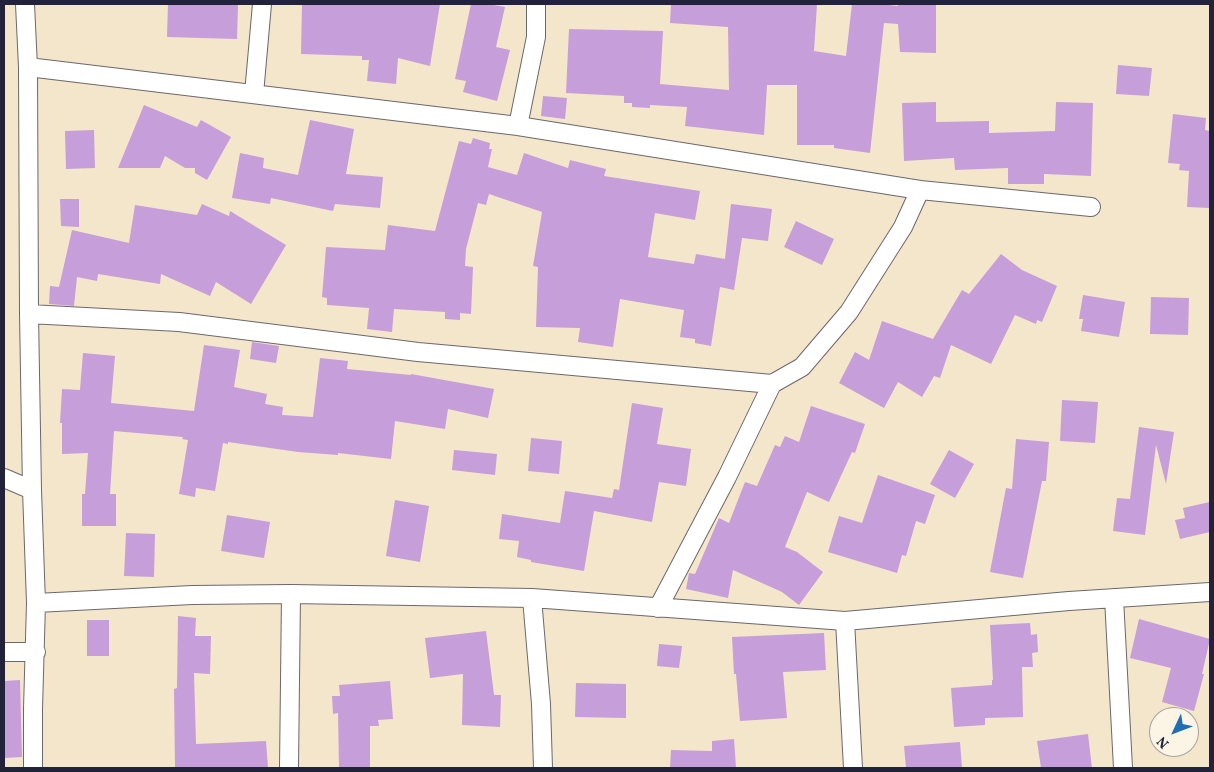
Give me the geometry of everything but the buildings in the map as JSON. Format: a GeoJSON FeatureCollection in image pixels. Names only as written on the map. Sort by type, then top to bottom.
{"type":"FeatureCollection","features":[{"type":"Feature","properties":{"kind":"street"},"geometry":{"type":"LineString","coordinates":[[25,4],[28,67],[32,490],[36,603],[33,709],[34,768]]}},
{"type":"Feature","properties":{"kind":"street"},"geometry":{"type":"LineString","coordinates":[[254,94],[262,4]]}},
{"type":"Feature","properties":{"kind":"street"},"geometry":{"type":"LineString","coordinates":[[518,126],[536,37],[536,4]]}},
{"type":"Feature","properties":{"kind":"street"},"geometry":{"type":"LineString","coordinates":[[28,67],[518,126],[920,190],[1091,207]]}},
{"type":"Feature","properties":{"kind":"street"},"geometry":{"type":"LineString","coordinates":[[658,608],[727,477],[772,384],[802,367],[849,312],[903,227],[920,190]]}},
{"type":"Feature","properties":{"kind":"street"},"geometry":{"type":"LineString","coordinates":[[29,314],[179,322],[418,352],[772,384]]}},
{"type":"Feature","properties":{"kind":"street"},"geometry":{"type":"LineString","coordinates":[[4,478],[32,490]]}},
{"type":"Feature","properties":{"kind":"street"},"geometry":{"type":"LineString","coordinates":[[36,603],[192,595],[290,594],[532,598],[845,621],[1114,598],[1210,592]]}},
{"type":"Feature","properties":{"kind":"street"},"geometry":{"type":"LineString","coordinates":[[289,768],[290,594]]}},
{"type":"Feature","properties":{"kind":"street"},"geometry":{"type":"LineString","coordinates":[[532,598],[541,704],[543,768]]}},
{"type":"Feature","properties":{"kind":"street"},"geometry":{"type":"LineString","coordinates":[[1114,598],[1123,768]]}},
{"type":"Feature","properties":{"kind":"street"},"geometry":{"type":"LineString","coordinates":[[845,621],[852,768]]}},
{"type":"Feature","properties":{"kind":"street"},"geometry":{"type":"LineString","coordinates":[[4,652],[36,652]]}}]}
